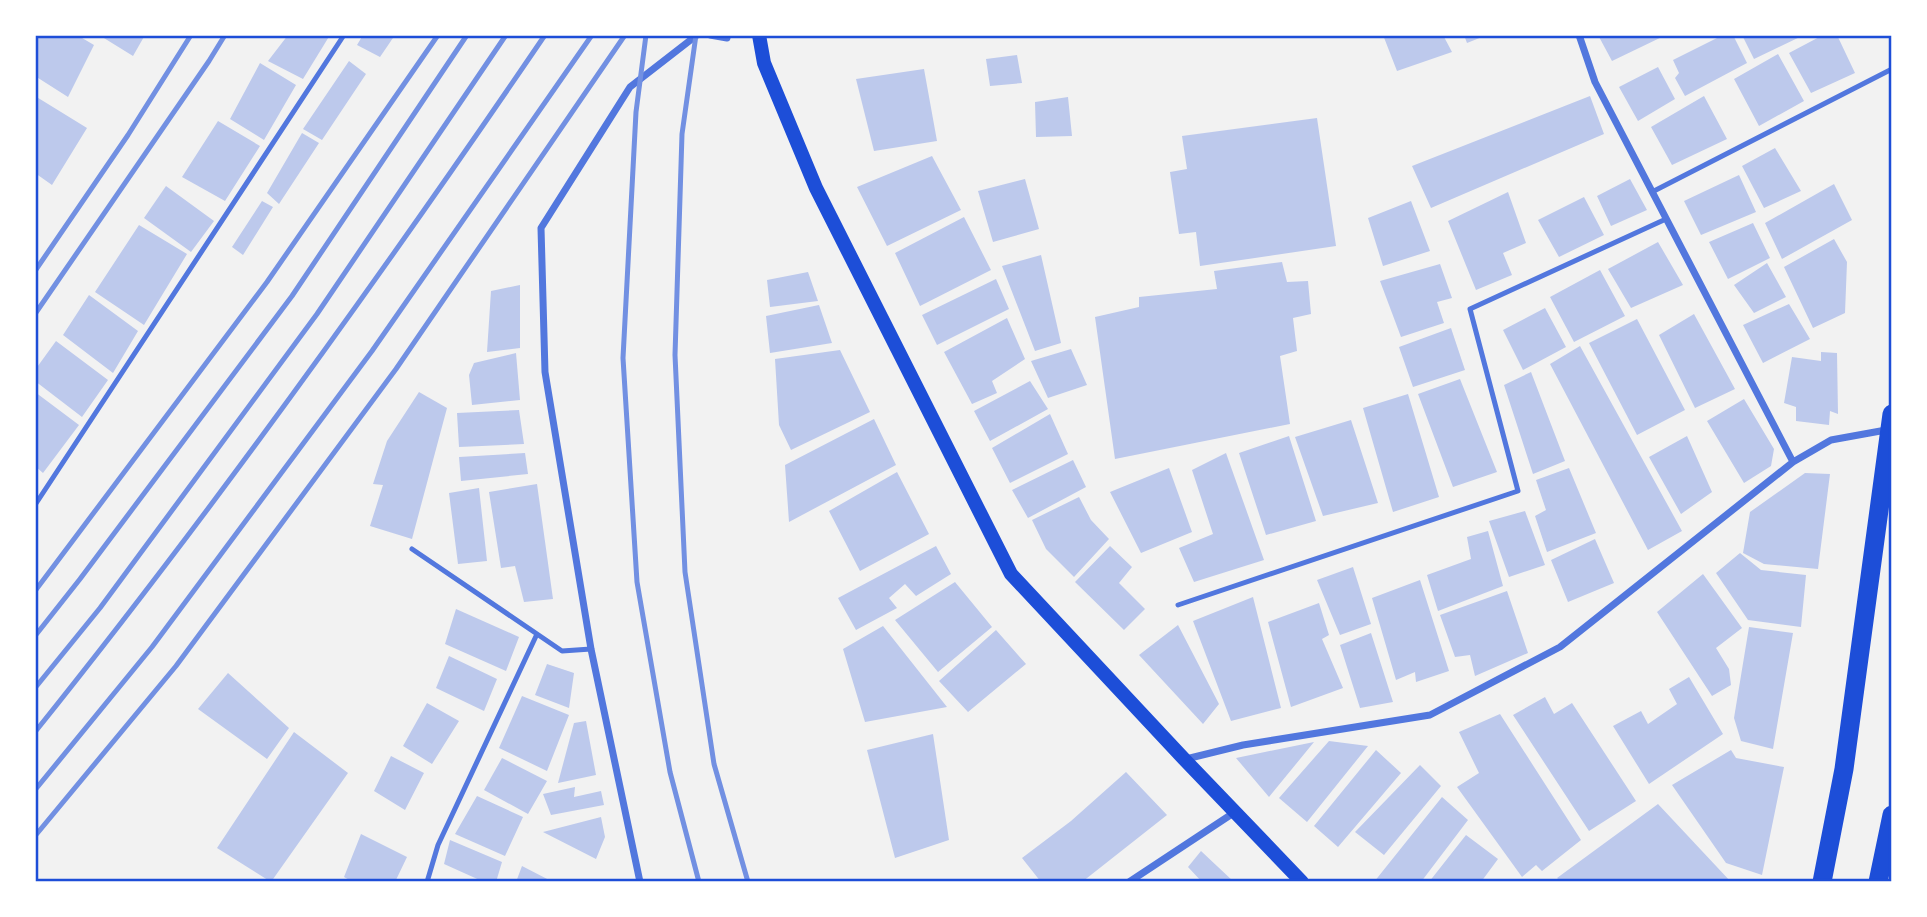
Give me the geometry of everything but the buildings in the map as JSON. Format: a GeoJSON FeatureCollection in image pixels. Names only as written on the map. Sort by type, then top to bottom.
{"type":"FeatureCollection","features":[{"type":"Feature","properties":{"kind":"highway"},"geometry":{"type":"LineString","coordinates":[[1822,882],[1844,769],[1891,422]]}},
{"type":"Feature","properties":{"kind":"highway"},"geometry":{"type":"LineString","coordinates":[[1878,882],[1892,815]]}},
{"type":"Feature","properties":{"kind":"main road"},"geometry":{"type":"LineString","coordinates":[[759,35],[764,63],[816,188],[1011,574],[1302,882]]}},
{"type":"Feature","properties":{"kind":"street"},"geometry":{"type":"LineString","coordinates":[[640,882],[591,649],[545,372],[541,228],[630,87],[697,35]]}},
{"type":"Feature","properties":{"kind":"street"},"geometry":{"type":"LineString","coordinates":[[710,35],[727,38]]}},
{"type":"Feature","properties":{"kind":"street"},"geometry":{"type":"LineString","coordinates":[[1579,35],[1595,82],[1793,462]]}},
{"type":"Feature","properties":{"kind":"street"},"geometry":{"type":"LineString","coordinates":[[1184,760],[1242,745],[1430,715],[1560,647],[1793,462],[1831,440],[1891,422]]}},
{"type":"Feature","properties":{"kind":"street"},"geometry":{"type":"LineString","coordinates":[[1129,882],[1235,812]]}},
{"type":"Feature","properties":{"kind":"lane"},"geometry":{"type":"LineString","coordinates":[[35,505],[344,35]]}},
{"type":"Feature","properties":{"kind":"lane"},"geometry":{"type":"LineString","coordinates":[[1652,192],[1892,69]]}},
{"type":"Feature","properties":{"kind":"lane"},"geometry":{"type":"LineString","coordinates":[[1178,605],[1518,491],[1471,310],[1666,219]]}},
{"type":"Feature","properties":{"kind":"lane"},"geometry":{"type":"LineString","coordinates":[[412,549],[562,651],[591,649]]}},
{"type":"Feature","properties":{"kind":"lane"},"geometry":{"type":"LineString","coordinates":[[426,882],[438,845],[537,634]]}},
{"type":"Feature","properties":{"kind":"railway"},"geometry":{"type":"LineString","coordinates":[[35,271],[128,135],[191,35]]}},
{"type":"Feature","properties":{"kind":"railway"},"geometry":{"type":"LineString","coordinates":[[35,314],[225,35]]}},
{"type":"Feature","properties":{"kind":"railway"},"geometry":{"type":"LineString","coordinates":[[35,591],[267,282],[438,35]]}},
{"type":"Feature","properties":{"kind":"railway"},"geometry":{"type":"LineString","coordinates":[[35,636],[292,296],[467,35]]}},
{"type":"Feature","properties":{"kind":"railway"},"geometry":{"type":"LineString","coordinates":[[35,688],[100,608],[317,314],[506,35]]}},
{"type":"Feature","properties":{"kind":"railway"},"geometry":{"type":"LineString","coordinates":[[35,732],[168,562],[297,389],[545,35]]}},
{"type":"Feature","properties":{"kind":"railway"},"geometry":{"type":"LineString","coordinates":[[35,790],[152,647],[372,351],[592,35]]}},
{"type":"Feature","properties":{"kind":"railway"},"geometry":{"type":"LineString","coordinates":[[35,836],[176,666],[396,369],[625,35]]}},
{"type":"Feature","properties":{"kind":"railway"},"geometry":{"type":"LineString","coordinates":[[646,35],[636,112],[623,358],[637,582],[670,772],[699,882]]}},
{"type":"Feature","properties":{"kind":"railway"},"geometry":{"type":"LineString","coordinates":[[696,35],[682,134],[675,355],[685,572],[714,764],[748,882]]}}]}
